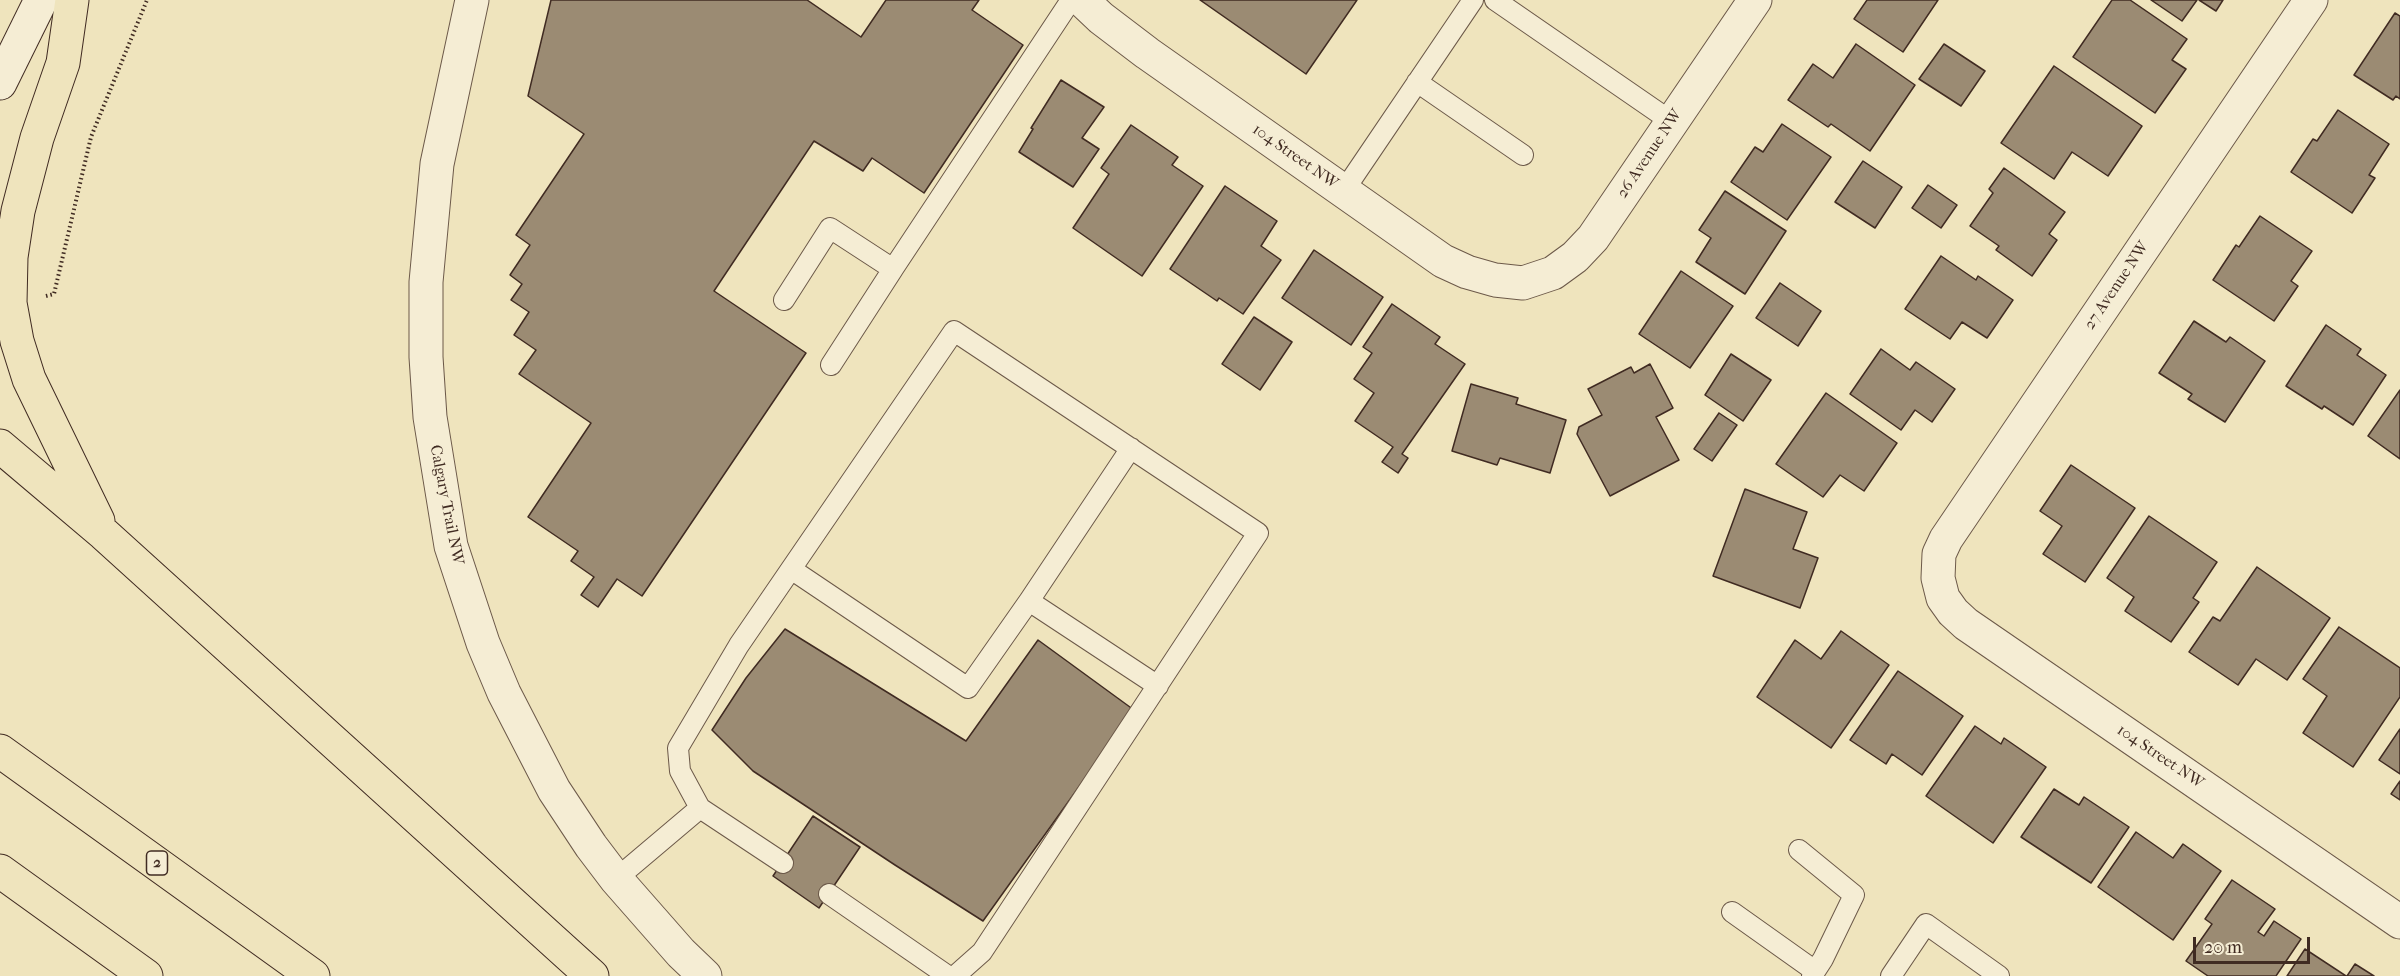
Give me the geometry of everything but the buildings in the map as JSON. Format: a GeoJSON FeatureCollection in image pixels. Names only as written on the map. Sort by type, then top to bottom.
{"type":"FeatureCollection","features":[{"type":"Feature","properties":{"kind":"highway"},"geometry":{"type":"LineString","coordinates":[[72,0],[63,63],[37,138],[18,211],[11,257],[10,303],[17,341],[28,379],[104,534]]}},
{"type":"Feature","properties":{"kind":"highway"},"geometry":{"type":"LineString","coordinates":[[0,446],[104,534],[592,976]]}},
{"type":"Feature","properties":{"kind":"highway","name":"2"},"geometry":{"type":"LineString","coordinates":[[0,750],[313,976]]}},
{"type":"Feature","properties":{"kind":"highway"},"geometry":{"type":"LineString","coordinates":[[0,871],[146,976]]}},
{"type":"Feature","properties":{"kind":"street"},"geometry":{"type":"LineString","coordinates":[[0,83],[40,0]]}},
{"type":"Feature","properties":{"kind":"street","name":"Calgary Trail NW"},"geometry":{"type":"LineString","coordinates":[[472,0],[437,164],[427,270],[426,357],[430,417],[439,486],[451,546],[466,595],[504,693],[554,790],[616,879],[681,953],[705,976]]}},
{"type":"Feature","properties":{"kind":"street","name":"104 Street NW"},"geometry":{"type":"LineString","coordinates":[[1082,0],[1101,18],[1147,53],[1443,261],[1467,272],[1523,283]]}},
{"type":"Feature","properties":{"kind":"street","name":"26 Avenue NW"},"geometry":{"type":"LineString","coordinates":[[1523,283],[1553,273],[1575,257],[1593,238],[1755,0]]}},
{"type":"Feature","properties":{"kind":"street","name":"27 Avenue NW"},"geometry":{"type":"LineString","coordinates":[[1938,578],[1939,554],[1946,539],[2311,0]]}},
{"type":"Feature","properties":{"kind":"street","name":"104 Street NW"},"geometry":{"type":"LineString","coordinates":[[1938,578],[1943,598],[1966,624],[2400,922]]}},
{"type":"Feature","properties":{"kind":"lane"},"geometry":{"type":"LineString","coordinates":[[831,365],[1071,0]]}},
{"type":"Feature","properties":{"kind":"lane"},"geometry":{"type":"LineString","coordinates":[[1343,192],[1473,0]]}},
{"type":"Feature","properties":{"kind":"lane"},"geometry":{"type":"LineString","coordinates":[[1495,0],[1672,122]]}},
{"type":"Feature","properties":{"kind":"lane"},"geometry":{"type":"LineString","coordinates":[[1417,82],[1523,155]]}},
{"type":"Feature","properties":{"kind":"lane"},"geometry":{"type":"LineString","coordinates":[[784,300],[830,228],[893,269]]}},
{"type":"Feature","properties":{"kind":"lane"},"geometry":{"type":"LineString","coordinates":[[783,863],[700,808],[680,771],[678,748],[739,645],[954,331],[1258,533],[982,952],[955,976]]}},
{"type":"Feature","properties":{"kind":"lane"},"geometry":{"type":"LineString","coordinates":[[791,569],[968,688],[1131,448]]}},
{"type":"Feature","properties":{"kind":"lane"},"geometry":{"type":"LineString","coordinates":[[1029,601],[1158,686]]}},
{"type":"Feature","properties":{"kind":"lane"},"geometry":{"type":"LineString","coordinates":[[616,879],[700,808]]}},
{"type":"Feature","properties":{"kind":"lane"},"geometry":{"type":"LineString","coordinates":[[1732,912],[1814,973],[1854,895],[1800,850]]}},
{"type":"Feature","properties":{"kind":"lane"},"geometry":{"type":"LineString","coordinates":[[828,894],[948,976]]}},
{"type":"Feature","properties":{"kind":"lane"},"geometry":{"type":"LineString","coordinates":[[1891,976],[1926,924],[1999,976]]}},
{"type":"Feature","properties":{"kind":"path"},"geometry":{"type":"LineString","coordinates":[[36,298],[54,294],[91,137],[147,0]]}}]}
